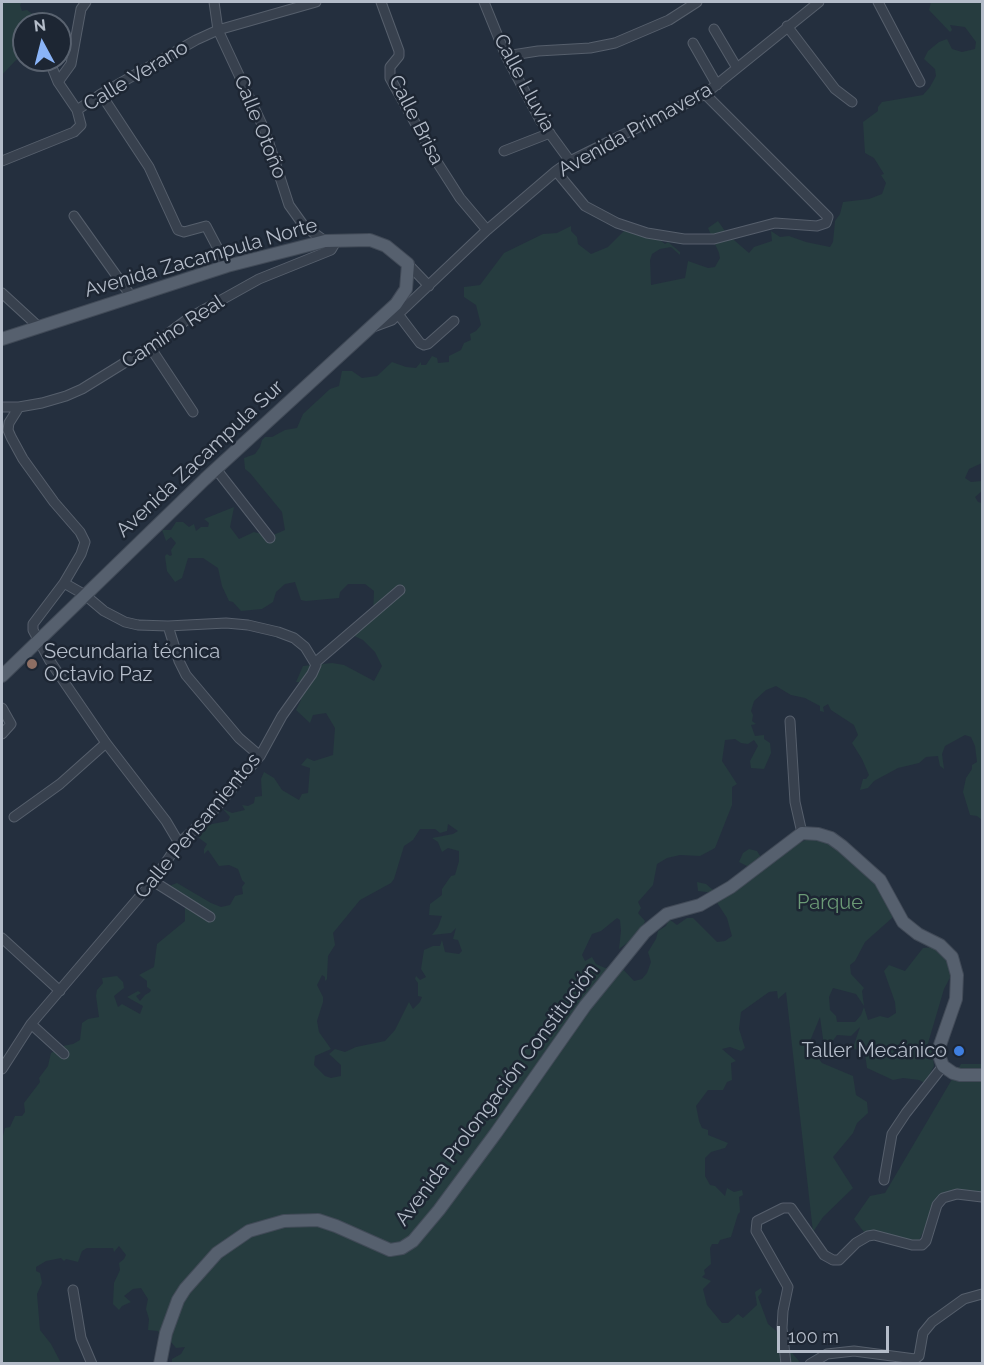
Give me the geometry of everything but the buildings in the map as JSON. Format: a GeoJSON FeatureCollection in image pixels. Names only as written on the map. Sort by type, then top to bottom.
{"type":"FeatureCollection","features":[{"type":"Feature","properties":{"kind":"main road","name":"Avenida Zacampula Norte"},"geometry":{"type":"LineString","coordinates":[[2,339],[227,266],[331,240],[370,240],[381,243],[393,250],[408,264]]}},
{"type":"Feature","properties":{"kind":"main road","name":"Avenida Zacampula Sur"},"geometry":{"type":"LineString","coordinates":[[2,676],[216,469],[405,294],[408,264]]}},
{"type":"Feature","properties":{"kind":"main road"},"geometry":{"type":"LineString","coordinates":[[802,833],[813,832],[831,838],[842,846],[880,880],[903,922],[918,934],[940,945],[952,957],[957,975],[956,999],[940,1045],[940,1058],[943,1066],[960,1075],[982,1074]]}},
{"type":"Feature","properties":{"kind":"main road","name":"Avenida Prolongación Constitución"},"geometry":{"type":"LineString","coordinates":[[160,1364],[166,1333],[185,1288],[217,1253],[249,1231],[284,1221],[318,1220],[390,1250],[402,1248],[413,1241],[496,1133],[585,1006],[653,924],[667,914],[712,899],[741,880],[802,833]]}},
{"type":"Feature","properties":{"kind":"street"},"geometry":{"type":"LineString","coordinates":[[58,82],[71,64],[81,9],[86,2]]}},
{"type":"Feature","properties":{"kind":"street","name":"Calle Otoño"},"geometry":{"type":"LineString","coordinates":[[214,2],[218,30],[265,131],[293,212],[304,226],[331,240]]}},
{"type":"Feature","properties":{"kind":"street","name":"Calle Verano"},"geometry":{"type":"LineString","coordinates":[[3,160],[79,128],[81,122],[77,110],[196,40],[218,30],[316,2]]}},
{"type":"Feature","properties":{"kind":"street","name":"Calle Brisa"},"geometry":{"type":"LineString","coordinates":[[381,2],[399,51],[399,56],[390,67],[390,78],[437,162],[460,198],[487,230]]}},
{"type":"Feature","properties":{"kind":"street","name":"Calle Lluvia"},"geometry":{"type":"LineString","coordinates":[[484,2],[506,56],[540,120],[570,161]]}},
{"type":"Feature","properties":{"kind":"street"},"geometry":{"type":"LineString","coordinates":[[506,56],[538,51],[590,48],[615,43],[669,20],[697,2]]}},
{"type":"Feature","properties":{"kind":"street","name":"Avenida Primavera"},"geometry":{"type":"LineString","coordinates":[[371,327],[388,323],[487,230],[556,171],[570,161],[705,94],[819,2]]}},
{"type":"Feature","properties":{"kind":"street"},"geometry":{"type":"LineString","coordinates":[[878,2],[920,82]]}},
{"type":"Feature","properties":{"kind":"street"},"geometry":{"type":"LineString","coordinates":[[787,26],[835,89],[852,102]]}},
{"type":"Feature","properties":{"kind":"street"},"geometry":{"type":"LineString","coordinates":[[714,29],[736,68]]}},
{"type":"Feature","properties":{"kind":"street"},"geometry":{"type":"LineString","coordinates":[[693,43],[717,86]]}},
{"type":"Feature","properties":{"kind":"street"},"geometry":{"type":"LineString","coordinates":[[54,72],[77,110]]}},
{"type":"Feature","properties":{"kind":"street"},"geometry":{"type":"LineString","coordinates":[[101,94],[149,167],[178,230],[184,232],[206,226],[227,266]]}},
{"type":"Feature","properties":{"kind":"street"},"geometry":{"type":"LineString","coordinates":[[556,171],[585,206],[617,223],[647,233],[684,239],[714,239],[780,223],[821,226],[828,221],[828,218],[705,94]]}},
{"type":"Feature","properties":{"kind":"street"},"geometry":{"type":"LineString","coordinates":[[504,152],[550,133]]}},
{"type":"Feature","properties":{"kind":"street"},"geometry":{"type":"LineString","coordinates":[[74,216],[131,296]]}},
{"type":"Feature","properties":{"kind":"street","name":"Camino Real"},"geometry":{"type":"LineString","coordinates":[[2,407],[19,407],[66,396],[82,389],[150,347],[189,318],[260,279],[331,250],[331,240]]}},
{"type":"Feature","properties":{"kind":"street"},"geometry":{"type":"LineString","coordinates":[[408,264],[429,286]]}},
{"type":"Feature","properties":{"kind":"street"},"geometry":{"type":"LineString","coordinates":[[2,293],[39,327]]}},
{"type":"Feature","properties":{"kind":"street"},"geometry":{"type":"LineString","coordinates":[[398,314],[424,345],[454,321]]}},
{"type":"Feature","properties":{"kind":"street"},"geometry":{"type":"LineString","coordinates":[[150,347],[193,412]]}},
{"type":"Feature","properties":{"kind":"street"},"geometry":{"type":"LineString","coordinates":[[19,407],[9,423],[8,429],[11,437],[23,459],[83,537],[84,547],[64,583],[33,624],[33,630],[106,743],[166,821],[179,843]]}},
{"type":"Feature","properties":{"kind":"street"},"geometry":{"type":"LineString","coordinates":[[216,469],[270,538]]}},
{"type":"Feature","properties":{"kind":"street"},"geometry":{"type":"LineString","coordinates":[[64,583],[124,622],[168,626],[226,623],[269,630],[294,638],[305,647],[316,662],[400,590]]}},
{"type":"Feature","properties":{"kind":"street"},"geometry":{"type":"LineString","coordinates":[[168,626],[186,675],[239,738],[260,756]]}},
{"type":"Feature","properties":{"kind":"street","name":"Calle Pensamientos"},"geometry":{"type":"LineString","coordinates":[[2,1069],[31,1024],[153,881],[179,843],[208,817],[260,756],[282,716],[312,674],[316,662]]}},
{"type":"Feature","properties":{"kind":"street"},"geometry":{"type":"LineString","coordinates":[[2,708],[11,723],[2,734]]}},
{"type":"Feature","properties":{"kind":"street"},"geometry":{"type":"LineString","coordinates":[[790,721],[794,785],[802,833]]}},
{"type":"Feature","properties":{"kind":"street"},"geometry":{"type":"LineString","coordinates":[[14,817],[60,784],[106,743]]}},
{"type":"Feature","properties":{"kind":"street"},"geometry":{"type":"LineString","coordinates":[[153,881],[210,917]]}},
{"type":"Feature","properties":{"kind":"street"},"geometry":{"type":"LineString","coordinates":[[2,938],[60,991]]}},
{"type":"Feature","properties":{"kind":"street"},"geometry":{"type":"LineString","coordinates":[[31,1024],[64,1054]]}},
{"type":"Feature","properties":{"kind":"street"},"geometry":{"type":"LineString","coordinates":[[884,1180],[892,1134],[943,1066]]}},
{"type":"Feature","properties":{"kind":"street"},"geometry":{"type":"LineString","coordinates":[[786,1364],[782,1328],[788,1287],[756,1231],[757,1221],[783,1208],[791,1208],[824,1255],[833,1260],[839,1260],[856,1243],[868,1236],[874,1235],[912,1245],[922,1245],[926,1241],[937,1205],[943,1198],[957,1194],[982,1197]]}},
{"type":"Feature","properties":{"kind":"street"},"geometry":{"type":"LineString","coordinates":[[74,1290],[81,1338],[92,1364]]}},
{"type":"Feature","properties":{"kind":"street"},"geometry":{"type":"LineString","coordinates":[[810,1364],[828,1354],[854,1351],[874,1352],[908,1359],[918,1357],[921,1338],[928,1326],[964,1299],[982,1294]]}},
{"type":"Feature","properties":{"kind":"green space"},"geometry":{"type":"Polygon","coordinates":[[[2,2],[22,2],[20,5],[22,11],[30,12],[12,12],[12,64],[2,75],[2,2]]]}},
{"type":"Feature","properties":{"kind":"green space","name":"Parque"},"geometry":{"type":"Polygon","coordinates":[[[931,2],[982,2],[982,463],[969,469],[965,478],[971,482],[982,481],[982,491],[975,497],[978,502],[982,503],[982,820],[970,815],[963,792],[972,765],[977,762],[971,737],[965,735],[945,746],[942,754],[944,769],[940,766],[938,756],[926,757],[919,763],[898,768],[874,781],[868,788],[860,790],[863,779],[869,775],[852,743],[858,735],[854,725],[831,710],[828,704],[823,707],[824,712],[820,711],[820,706],[805,698],[791,695],[776,686],[766,690],[754,701],[751,711],[752,721],[756,724],[751,725],[755,736],[764,735],[764,739],[770,743],[771,753],[764,769],[751,768],[750,761],[758,746],[754,740],[748,744],[735,739],[725,740],[722,761],[737,784],[732,787],[732,805],[715,848],[700,856],[680,855],[667,858],[657,864],[653,885],[638,902],[641,908],[638,913],[645,921],[641,933],[619,949],[621,931],[620,920],[617,918],[601,931],[592,934],[582,955],[585,961],[592,957],[596,964],[605,968],[620,966],[634,981],[642,979],[647,973],[651,962],[648,952],[658,931],[666,926],[669,919],[677,925],[687,918],[693,918],[717,942],[725,941],[732,936],[727,918],[714,898],[714,893],[698,891],[697,882],[706,884],[713,890],[730,888],[751,868],[739,862],[743,853],[749,849],[757,851],[762,859],[829,830],[885,881],[895,911],[892,918],[865,942],[855,961],[850,965],[851,974],[864,988],[862,991],[864,1006],[856,994],[833,988],[829,997],[830,1010],[836,1016],[837,1022],[855,1022],[864,1007],[868,1020],[880,1016],[888,1018],[896,1013],[895,1002],[884,971],[889,965],[905,971],[923,948],[944,946],[954,970],[944,989],[926,1050],[932,1049],[934,1066],[925,1083],[903,1078],[893,1080],[867,1068],[865,1054],[853,1048],[860,1027],[851,1036],[837,1035],[829,1046],[824,1046],[820,1017],[810,1041],[813,1051],[822,1063],[853,1076],[856,1095],[867,1102],[868,1113],[857,1123],[853,1133],[833,1157],[853,1188],[823,1217],[813,1232],[786,992],[778,999],[777,991],[769,992],[741,1012],[739,1029],[745,1048],[741,1051],[730,1047],[722,1049],[736,1061],[731,1063],[732,1080],[727,1082],[723,1090],[708,1090],[696,1106],[699,1121],[702,1128],[708,1130],[708,1135],[728,1143],[725,1148],[711,1152],[705,1158],[705,1176],[710,1185],[715,1186],[725,1196],[727,1188],[734,1192],[742,1190],[743,1195],[739,1197],[740,1212],[731,1237],[720,1240],[718,1244],[712,1244],[710,1248],[711,1264],[704,1270],[705,1274],[702,1277],[711,1281],[703,1289],[707,1305],[722,1323],[728,1323],[738,1314],[743,1318],[757,1305],[755,1292],[761,1288],[762,1292],[758,1297],[768,1324],[781,1335],[786,1346],[799,1361],[798,1364],[175,1363],[172,1359],[181,1354],[185,1347],[176,1348],[171,1342],[168,1343],[161,1339],[158,1331],[148,1330],[149,1319],[146,1309],[148,1299],[141,1288],[133,1289],[124,1296],[131,1302],[119,1310],[113,1304],[114,1283],[120,1270],[119,1263],[126,1255],[119,1246],[114,1252],[113,1248],[87,1248],[82,1251],[78,1262],[66,1259],[64,1261],[61,1258],[46,1261],[36,1267],[42,1283],[37,1294],[40,1330],[61,1363],[2,1364],[2,1140],[5,1128],[10,1127],[15,1116],[22,1116],[25,1112],[24,1103],[40,1082],[39,1078],[48,1066],[51,1053],[80,1040],[82,1023],[99,1017],[96,996],[97,990],[103,983],[102,978],[117,976],[123,982],[124,988],[114,996],[118,1007],[122,1004],[140,1014],[143,1006],[127,997],[138,991],[141,993],[136,996],[140,1001],[150,992],[147,981],[139,975],[154,967],[157,944],[185,921],[185,904],[166,887],[177,883],[221,907],[230,905],[235,896],[243,894],[242,887],[245,883],[238,869],[229,865],[219,866],[208,850],[204,854],[207,844],[199,838],[198,834],[212,824],[228,821],[230,817],[223,809],[232,813],[245,810],[242,805],[248,806],[254,803],[255,797],[262,796],[261,779],[264,772],[274,778],[282,790],[299,800],[302,794],[308,793],[310,768],[301,765],[307,758],[314,761],[333,755],[335,728],[326,713],[313,715],[310,723],[296,710],[301,700],[299,682],[296,682],[303,666],[332,663],[344,665],[374,681],[382,666],[375,652],[363,640],[350,634],[373,616],[374,591],[365,584],[348,584],[340,592],[339,598],[306,601],[301,600],[295,582],[285,584],[276,592],[273,602],[262,609],[241,611],[229,601],[222,586],[218,568],[203,558],[188,558],[182,578],[175,582],[167,571],[165,556],[172,555],[171,550],[176,543],[171,537],[166,541],[162,530],[171,530],[176,522],[183,522],[189,527],[194,524],[196,531],[201,527],[208,527],[209,523],[204,519],[234,507],[230,527],[239,539],[254,532],[271,536],[285,530],[282,512],[245,469],[244,458],[255,454],[265,437],[272,437],[285,430],[297,428],[303,414],[330,389],[339,386],[342,371],[352,371],[362,378],[377,376],[392,362],[416,368],[421,362],[421,365],[426,365],[432,356],[437,358],[438,363],[449,362],[449,356],[461,350],[464,343],[471,340],[470,334],[481,325],[476,305],[464,297],[464,287],[480,285],[504,253],[543,234],[557,233],[571,226],[571,231],[577,237],[578,244],[591,254],[608,247],[626,229],[650,232],[680,252],[680,255],[671,247],[660,249],[652,254],[650,260],[651,285],[685,278],[688,261],[708,268],[715,267],[720,258],[708,228],[718,221],[727,234],[749,253],[754,247],[772,241],[771,231],[780,237],[789,236],[830,247],[833,242],[835,221],[840,214],[843,202],[869,199],[882,194],[886,183],[881,175],[884,174],[874,158],[865,153],[863,122],[878,111],[882,102],[923,95],[936,76],[935,69],[924,59],[928,51],[939,42],[947,39],[952,49],[962,52],[975,49],[976,42],[965,27],[950,25],[952,30],[950,32],[929,10],[931,2]],[[448,824],[447,831],[440,833],[435,829],[420,829],[413,840],[404,846],[391,883],[360,900],[333,933],[335,945],[328,956],[327,979],[325,981],[322,975],[317,985],[323,997],[317,1021],[319,1032],[331,1049],[315,1056],[314,1065],[325,1076],[331,1078],[341,1076],[341,1065],[329,1054],[335,1049],[345,1052],[356,1047],[385,1041],[395,1030],[409,1002],[413,1009],[420,1002],[422,997],[418,996],[418,983],[415,979],[416,976],[420,980],[426,977],[421,969],[424,950],[440,946],[442,940],[445,952],[459,954],[462,951],[458,940],[453,939],[456,928],[451,933],[432,935],[442,916],[429,915],[430,904],[442,895],[442,889],[451,876],[455,875],[459,861],[459,851],[448,848],[442,852],[438,842],[432,838],[458,831],[448,824]]]}},
{"type":"Feature","properties":{"kind":"green space"},"geometry":{"type":"Polygon","coordinates":[[[961,1064],[982,1064],[982,1201],[947,1197],[936,1204],[916,1247],[867,1236],[854,1219],[870,1196],[885,1193],[961,1064]]]}},
{"type":"Feature","properties":{"kind":"place","name":"Secundaria técnica Octavio Paz"},"geometry":{"type":"Point","coordinates":[32,664]}},
{"type":"Feature","properties":{"kind":"place","name":"Taller Mecánico"},"geometry":{"type":"Point","coordinates":[959,1051]}}]}
